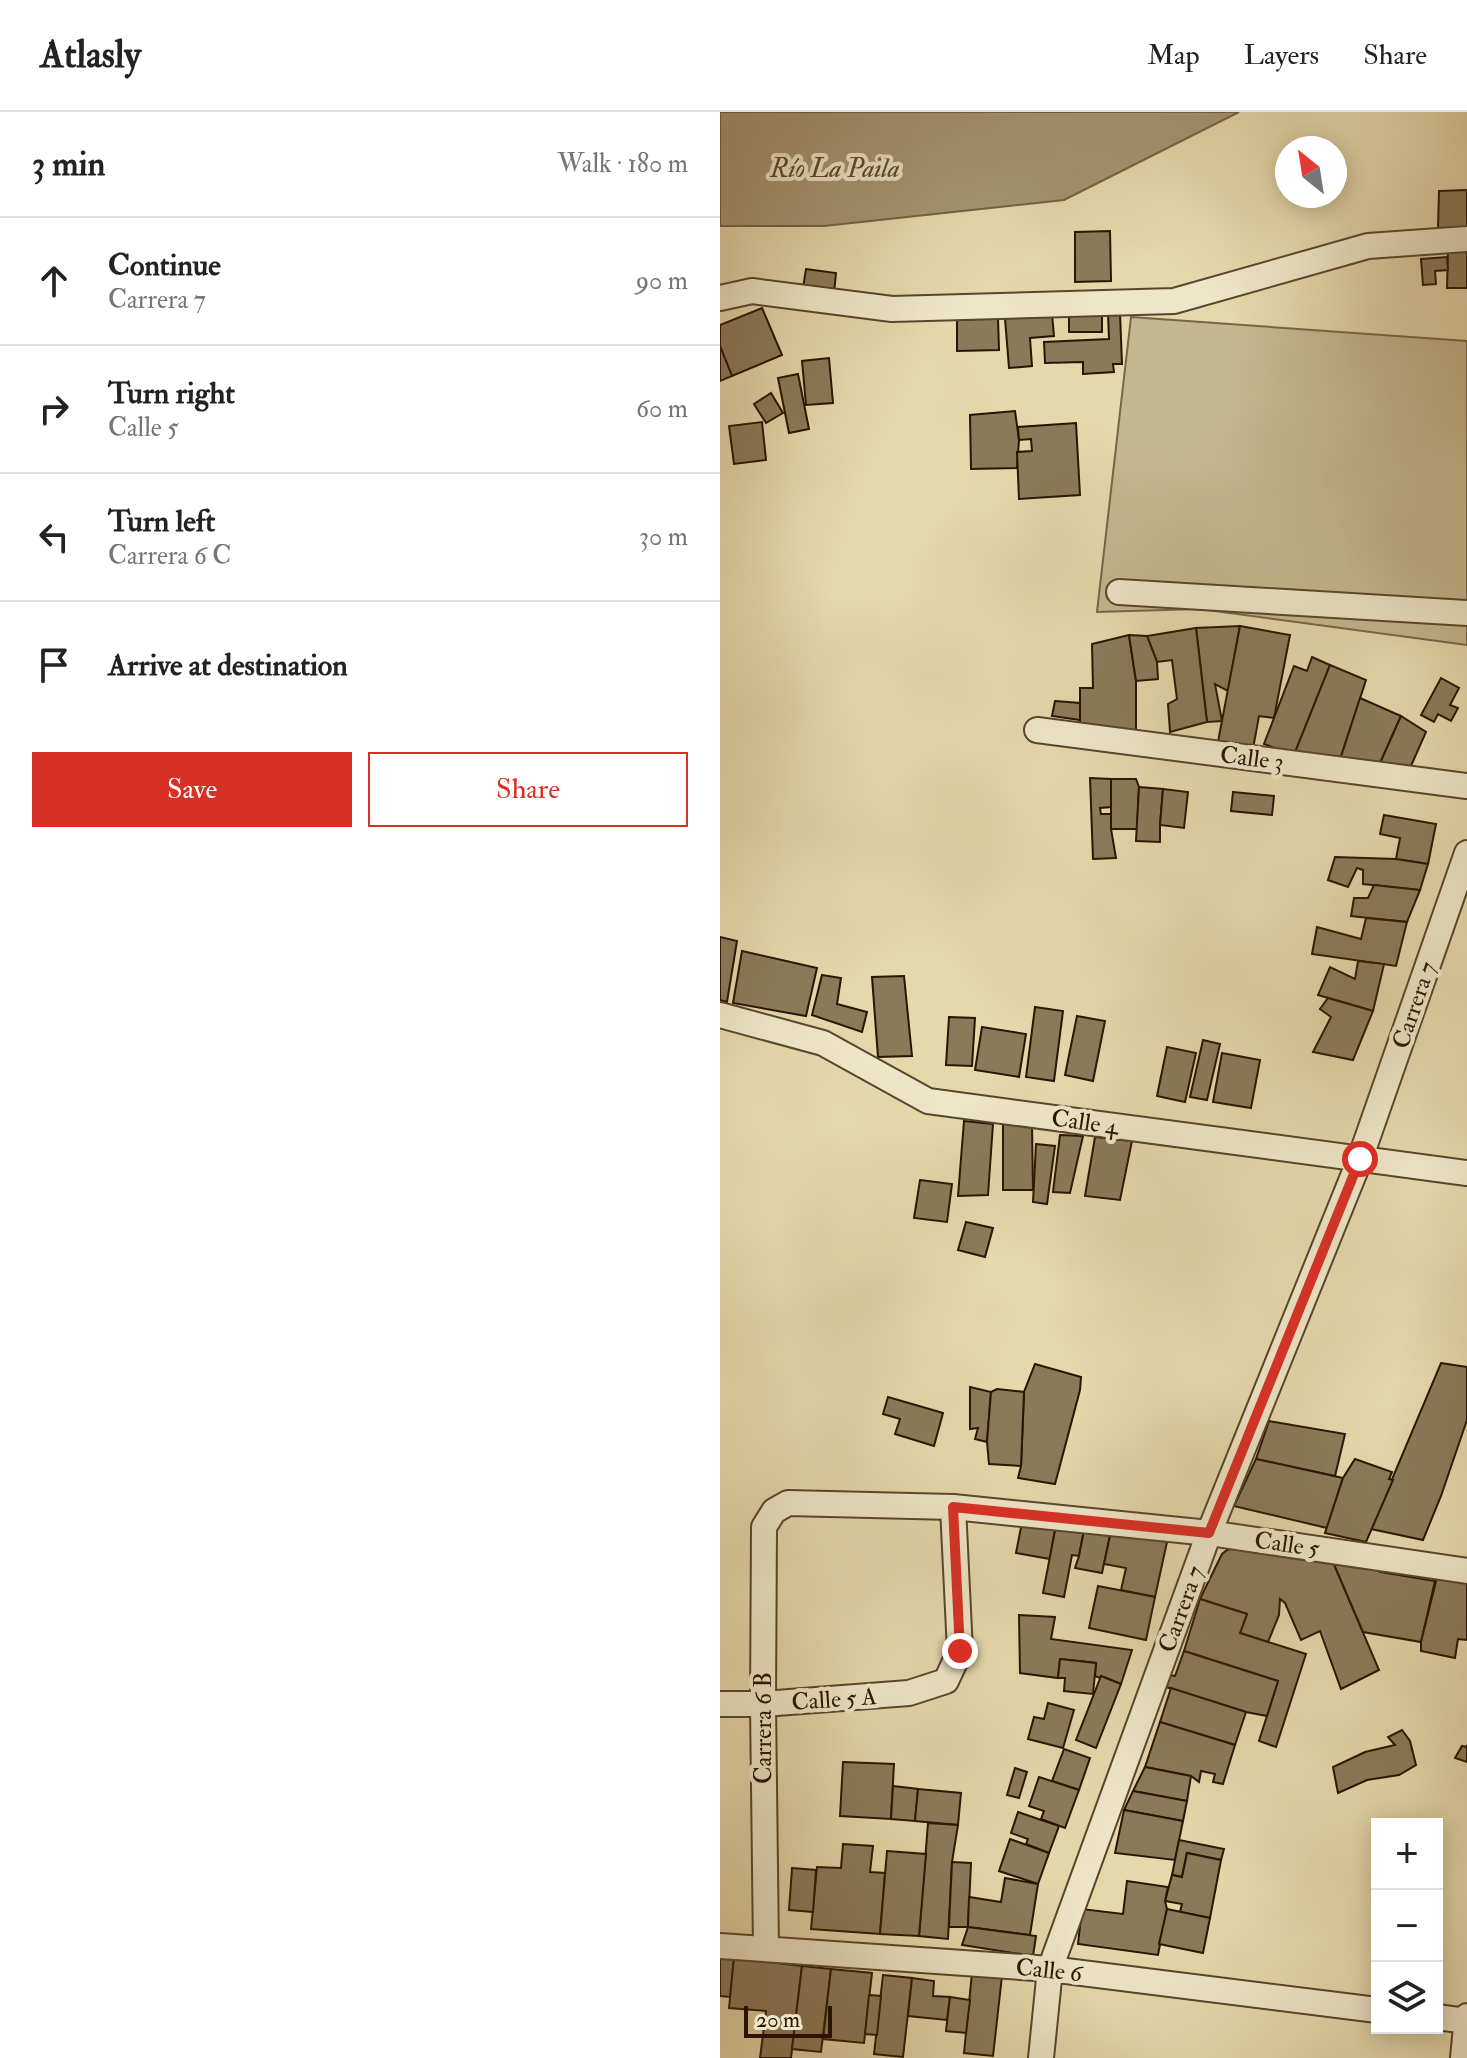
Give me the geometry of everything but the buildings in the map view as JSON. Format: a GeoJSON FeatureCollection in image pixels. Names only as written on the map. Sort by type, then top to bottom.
{"type":"FeatureCollection","features":[{"type":"Feature","properties":{"kind":"street"},"geometry":{"type":"LineString","coordinates":[[720,298],[752,291],[892,309],[1174,301],[1368,246],[1467,239]]}},
{"type":"Feature","properties":{"kind":"street"},"geometry":{"type":"LineString","coordinates":[[1119,592],[1467,613]]}},
{"type":"Feature","properties":{"kind":"street","name":"Calle 3"},"geometry":{"type":"LineString","coordinates":[[1037,730],[1467,786]]}},
{"type":"Feature","properties":{"kind":"street","name":"Carrera 7"},"geometry":{"type":"LineString","coordinates":[[1041,2058],[1050,1969],[1209,1533],[1360,1159],[1467,853]]}},
{"type":"Feature","properties":{"kind":"street","name":"Calle 4"},"geometry":{"type":"LineString","coordinates":[[720,1015],[823,1043],[928,1101],[1467,1173]]}},
{"type":"Feature","properties":{"kind":"street","name":"Calle 5"},"geometry":{"type":"LineString","coordinates":[[774,1511],[788,1503],[953,1507],[1209,1533],[1467,1571]]}},
{"type":"Feature","properties":{"kind":"street","name":"Calle 5 A"},"geometry":{"type":"LineString","coordinates":[[720,1704],[763,1704],[909,1693],[946,1681],[960,1651],[953,1507]]}},
{"type":"Feature","properties":{"kind":"street","name":"Carrera 6 B"},"geometry":{"type":"LineString","coordinates":[[766,1949],[764,1527],[774,1511]]}},
{"type":"Feature","properties":{"kind":"street","name":"Calle 6"},"geometry":{"type":"LineString","coordinates":[[720,1946],[1050,1969],[1371,2009]]}},
{"type":"Feature","properties":{"kind":"street"},"geometry":{"type":"LineString","coordinates":[[1443,2017],[1466,2019],[1463,2058]]}},
{"type":"Feature","properties":{"kind":"shaded area"},"geometry":{"type":"Polygon","coordinates":[[[1131,317],[1467,341],[1467,645],[1200,609],[1097,612],[1131,317]]]}},
{"type":"Feature","properties":{"kind":"water","name":"Río La Paila"},"geometry":{"type":"Polygon","coordinates":[[[720,112],[1239,112],[1064,200],[824,226],[720,226],[720,112]]]}},
{"type":"Feature","properties":{"kind":"route"},"geometry":{"type":"LineString","coordinates":[[960,1651],[953,1507],[1209,1533],[1360,1159]]}}]}
